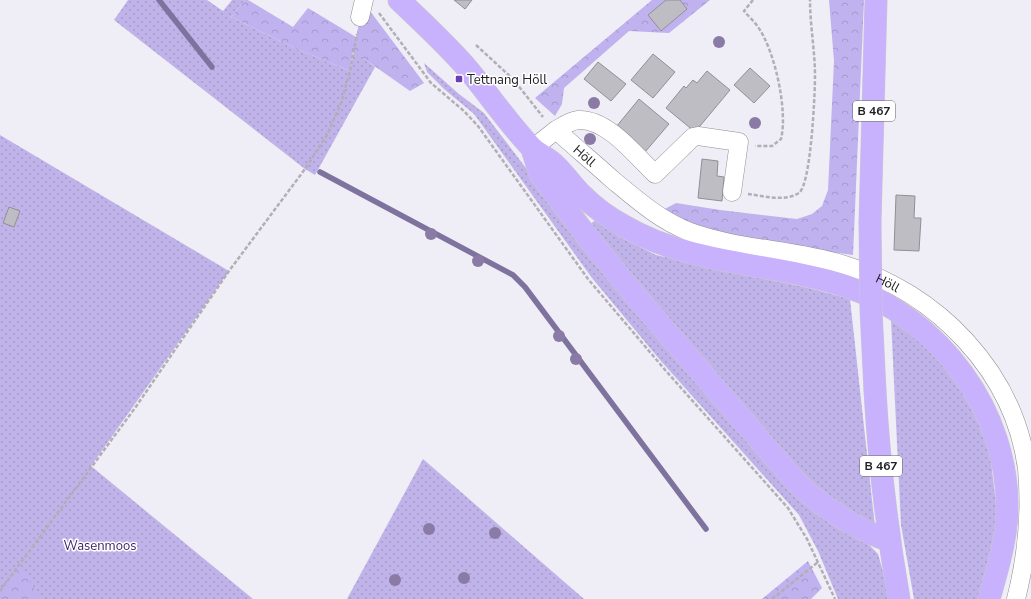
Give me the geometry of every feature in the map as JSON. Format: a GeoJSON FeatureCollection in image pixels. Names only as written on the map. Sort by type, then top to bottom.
{"type":"FeatureCollection","features":[{"type":"Feature","properties":{"kind":"main road"},"geometry":{"type":"LineString","coordinates":[[399,0],[466,67],[532,149],[552,162],[582,196],[604,213],[645,237],[670,248],[703,257],[804,276],[849,288],[875,299],[896,311],[919,327],[942,349],[969,382],[978,397],[998,444],[1004,473],[1007,512],[1005,536],[989,599]]}},
{"type":"Feature","properties":{"kind":"main road","name":"B 467"},"geometry":{"type":"LineString","coordinates":[[876,0],[870,222],[871,310],[878,441],[889,541],[899,599]]}},
{"type":"Feature","properties":{"kind":"main road"},"geometry":{"type":"LineString","coordinates":[[532,149],[540,174],[590,239],[638,299],[797,482],[819,503],[845,520],[889,541]]}},
{"type":"Feature","properties":{"kind":"lane"},"geometry":{"type":"LineString","coordinates":[[532,149],[556,130],[569,123],[579,120],[592,121],[606,128],[655,174],[693,137],[698,136],[739,142],[732,192]]}},
{"type":"Feature","properties":{"kind":"lane","name":"Höll"},"geometry":{"type":"LineString","coordinates":[[556,130],[638,201],[670,222],[690,232],[712,238],[817,258],[868,273],[907,291],[960,333],[985,364],[1002,394],[1015,424],[1027,468],[1030,516],[1025,564],[1016,599]]}},
{"type":"Feature","properties":{"kind":"path"},"geometry":{"type":"LineString","coordinates":[[739,142],[755,146],[772,146],[781,139],[784,127],[782,99],[771,53],[758,27],[744,11],[753,0]]}},
{"type":"Feature","properties":{"kind":"path"},"geometry":{"type":"LineString","coordinates":[[732,192],[778,198],[793,196],[801,192],[806,180],[811,147],[815,76],[810,0]]}},
{"type":"Feature","properties":{"kind":"path"},"geometry":{"type":"LineString","coordinates":[[0,591],[135,408],[229,271],[305,169],[327,135],[341,103],[350,72],[362,8]]}},
{"type":"Feature","properties":{"kind":"path"},"geometry":{"type":"LineString","coordinates":[[470,41],[513,79],[549,124],[556,130]]}},
{"type":"Feature","properties":{"kind":"path"},"geometry":{"type":"LineString","coordinates":[[772,599],[818,562]]}},
{"type":"Feature","properties":{"kind":"green space"},"geometry":{"type":"Polygon","coordinates":[[[128,0],[207,0],[223,11],[232,0],[245,0],[231,17],[297,49],[350,71],[354,51],[375,67],[315,175],[305,169],[114,20],[128,0]]]}},
{"type":"Feature","properties":{"kind":"green space"},"geometry":{"type":"Polygon","coordinates":[[[245,0],[248,0],[293,27],[308,8],[356,37],[364,3],[424,83],[410,91],[353,51],[350,71],[297,49],[231,17],[245,0]]]}},
{"type":"Feature","properties":{"kind":"green space"},"geometry":{"type":"Polygon","coordinates":[[[652,0],[710,0],[669,33],[629,31],[564,88],[562,104],[555,116],[535,98],[652,0]]]}},
{"type":"Feature","properties":{"kind":"green space"},"geometry":{"type":"Polygon","coordinates":[[[829,0],[864,0],[853,255],[730,238],[661,211],[676,203],[797,219],[812,214],[822,206],[828,190],[834,61],[829,0]]]}},
{"type":"Feature","properties":{"kind":"green space"},"geometry":{"type":"Polygon","coordinates":[[[424,63],[459,94],[484,113],[607,274],[878,554],[889,599],[838,599],[818,551],[799,515],[660,360],[592,278],[474,114],[444,89],[427,72],[424,63]]]}},
{"type":"Feature","properties":{"kind":"green space","name":"Wasenmoos"},"geometry":{"type":"Polygon","coordinates":[[[0,135],[229,271],[91,466],[253,599],[0,599],[0,135]]]}},
{"type":"Feature","properties":{"kind":"green space"},"geometry":{"type":"Polygon","coordinates":[[[596,220],[620,237],[656,255],[809,288],[850,299],[875,527],[816,491],[729,391],[590,224],[596,220]]]}},
{"type":"Feature","properties":{"kind":"green space"},"geometry":{"type":"Polygon","coordinates":[[[891,320],[921,340],[945,366],[972,404],[990,453],[998,520],[982,599],[914,599],[901,525],[891,320]]]}},
{"type":"Feature","properties":{"kind":"green space"},"geometry":{"type":"Polygon","coordinates":[[[423,459],[584,599],[347,599],[423,459]]]}},
{"type":"Feature","properties":{"kind":"green space"},"geometry":{"type":"Polygon","coordinates":[[[808,561],[822,588],[811,599],[762,599],[808,561]]]}},
{"type":"Feature","properties":{"kind":"green space"},"geometry":{"type":"Polygon","coordinates":[[[20,564],[40,599],[0,599],[0,591],[20,564]]]}},
{"type":"Feature","properties":{"kind":"building"},"geometry":{"type":"Polygon","coordinates":[[[454,0],[472,0],[465,9],[454,0]]]}},
{"type":"Feature","properties":{"kind":"building"},"geometry":{"type":"Polygon","coordinates":[[[666,0],[680,0],[687,9],[661,31],[648,15],[666,0]]]}},
{"type":"Feature","properties":{"kind":"building"},"geometry":{"type":"Polygon","coordinates":[[[653,54],[675,72],[653,98],[631,80],[653,54]]]}},
{"type":"Feature","properties":{"kind":"building"},"geometry":{"type":"Polygon","coordinates":[[[598,62],[626,84],[611,101],[584,79],[598,62]]]}},
{"type":"Feature","properties":{"kind":"building"},"geometry":{"type":"Polygon","coordinates":[[[750,68],[770,86],[754,103],[734,85],[750,68]]]}},
{"type":"Feature","properties":{"kind":"building"},"geometry":{"type":"Polygon","coordinates":[[[707,71],[730,90],[695,132],[666,108],[684,86],[686,88],[693,80],[697,83],[707,71]]]}},
{"type":"Feature","properties":{"kind":"building"},"geometry":{"type":"Polygon","coordinates":[[[639,99],[669,124],[645,152],[616,127],[639,99]]]}},
{"type":"Feature","properties":{"kind":"building"},"geometry":{"type":"Polygon","coordinates":[[[702,159],[718,161],[717,176],[724,177],[722,201],[698,198],[702,159]]]}},
{"type":"Feature","properties":{"kind":"building"},"geometry":{"type":"Polygon","coordinates":[[[896,195],[915,196],[914,218],[921,218],[919,251],[894,250],[896,195]]]}},
{"type":"Feature","properties":{"kind":"building"},"geometry":{"type":"Polygon","coordinates":[[[9,207],[20,211],[14,227],[3,223],[9,207]]]}},
{"type":"Feature","properties":{"kind":"waterway"},"geometry":{"type":"LineString","coordinates":[[159,0],[212,67]]}},
{"type":"Feature","properties":{"kind":"waterway"},"geometry":{"type":"LineString","coordinates":[[320,172],[513,275],[525,287],[706,529]]}},
{"type":"Feature","properties":{"kind":"place","name":"Tettnang Höll"},"geometry":{"type":"Point","coordinates":[459,79]}}]}
